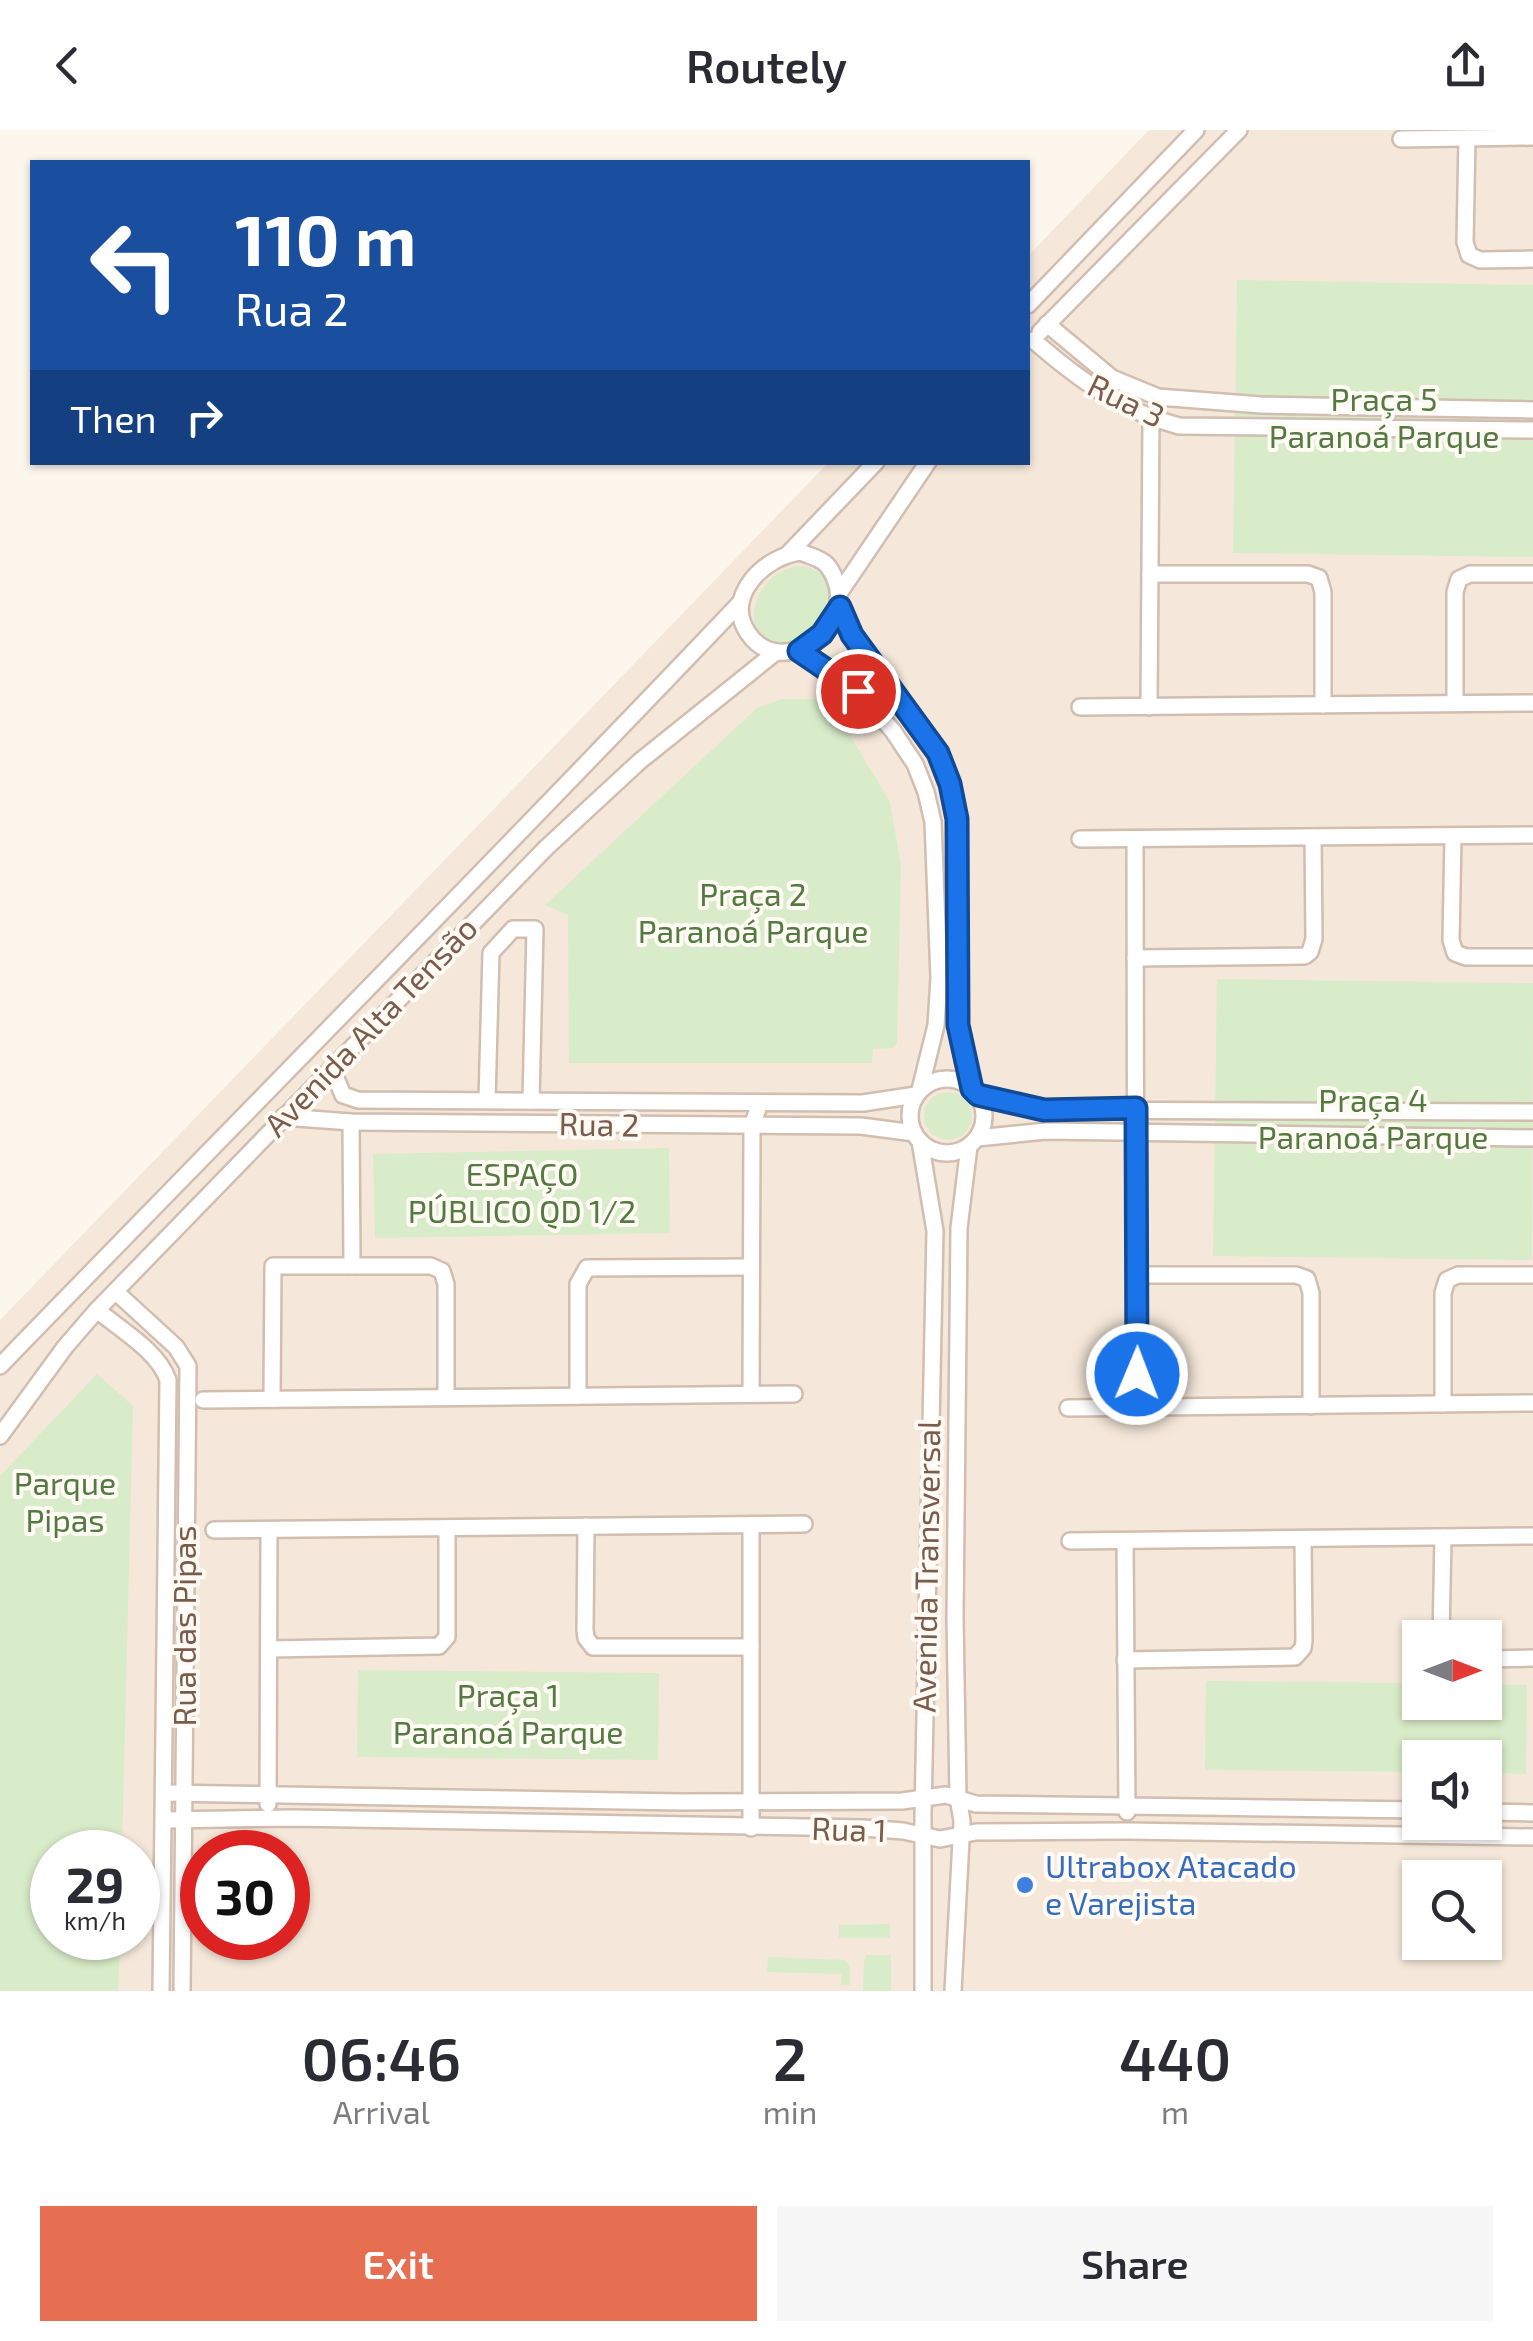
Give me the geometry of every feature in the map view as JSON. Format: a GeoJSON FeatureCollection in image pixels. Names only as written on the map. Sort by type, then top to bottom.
{"type":"FeatureCollection","features":[{"type":"Feature","properties":{"kind":"street"},"geometry":{"type":"LineString","coordinates":[[1030,303],[1196,130]]}},
{"type":"Feature","properties":{"kind":"street"},"geometry":{"type":"LineString","coordinates":[[1030,343],[1239,130]]}},
{"type":"Feature","properties":{"kind":"street"},"geometry":{"type":"LineString","coordinates":[[1402,139],[1533,137]]}},
{"type":"Feature","properties":{"kind":"street"},"geometry":{"type":"LineString","coordinates":[[1467,138],[1465,242],[1469,255],[1480,260],[1533,259]]}},
{"type":"Feature","properties":{"kind":"street","name":"Rua 3"},"geometry":{"type":"LineString","coordinates":[[1047,324],[1112,378],[1158,398],[1260,405],[1533,410]]}},
{"type":"Feature","properties":{"kind":"street","name":"Rua 3"},"geometry":{"type":"LineString","coordinates":[[1030,343],[1088,386],[1151,418],[1179,426],[1533,430]]}},
{"type":"Feature","properties":{"kind":"street"},"geometry":{"type":"LineString","coordinates":[[1149,707],[1151,418]]}},
{"type":"Feature","properties":{"kind":"street"},"geometry":{"type":"LineString","coordinates":[[788,554],[873,465]]}},
{"type":"Feature","properties":{"kind":"street"},"geometry":{"type":"LineString","coordinates":[[840,600],[831,570],[823,561],[800,552],[788,554],[775,558],[751,580],[740,602],[742,622],[755,642],[776,652],[799,651],[822,634],[926,465]]}},
{"type":"Feature","properties":{"kind":"street"},"geometry":{"type":"LineString","coordinates":[[1150,574],[1308,574],[1319,578],[1323,592],[1324,705]]}},
{"type":"Feature","properties":{"kind":"street"},"geometry":{"type":"LineString","coordinates":[[1455,704],[1455,592],[1459,578],[1470,574],[1533,574]]}},
{"type":"Feature","properties":{"kind":"street","name":"Avenida Transversal"},"geometry":{"type":"LineString","coordinates":[[840,600],[852,635],[938,753],[950,784],[957,819],[958,1025],[984,1117],[973,1142],[960,1228],[955,1598],[958,1797],[962,1809],[953,1991]]}},
{"type":"Feature","properties":{"kind":"street","name":"Avenida Alta Tensão"},"geometry":{"type":"LineString","coordinates":[[0,1366],[528,826],[740,602]]}},
{"type":"Feature","properties":{"kind":"street","name":"Avenida Transversal"},"geometry":{"type":"LineString","coordinates":[[799,651],[858,691],[893,731],[914,764],[933,822],[939,978],[936,1025],[910,1114],[935,1231],[923,1797],[923,1991]]}},
{"type":"Feature","properties":{"kind":"street","name":"Avenida Alta Tensão"},"geometry":{"type":"LineString","coordinates":[[0,1436],[97,1310],[546,848],[640,761],[776,652]]}},
{"type":"Feature","properties":{"kind":"street"},"geometry":{"type":"LineString","coordinates":[[1080,708],[1533,703]]}},
{"type":"Feature","properties":{"kind":"street"},"geometry":{"type":"LineString","coordinates":[[1080,840],[1533,835]]}},
{"type":"Feature","properties":{"kind":"street"},"geometry":{"type":"LineString","coordinates":[[1453,836],[1451,940],[1455,953],[1466,958],[1533,957]]}},
{"type":"Feature","properties":{"kind":"street"},"geometry":{"type":"LineString","coordinates":[[1135,958],[1306,956],[1314,939],[1314,837]]}},
{"type":"Feature","properties":{"kind":"street"},"geometry":{"type":"LineString","coordinates":[[1135,839],[1136,1407]]}},
{"type":"Feature","properties":{"kind":"street"},"geometry":{"type":"LineString","coordinates":[[487,1100],[491,953],[513,929],[535,929],[532,1100]]}},
{"type":"Feature","properties":{"kind":"street","name":"Rua 2"},"geometry":{"type":"LineString","coordinates":[[332,1069],[343,1095],[352,1100],[863,1104],[918,1092]]}},
{"type":"Feature","properties":{"kind":"street"},"geometry":{"type":"LineString","coordinates":[[918,1092],[930,1083],[952,1079],[975,1092],[1044,1110],[1533,1112]]}},
{"type":"Feature","properties":{"kind":"street"},"geometry":{"type":"LineString","coordinates":[[751,1394],[752,1126],[760,1103]]}},
{"type":"Feature","properties":{"kind":"street","name":"Rua 2"},"geometry":{"type":"LineString","coordinates":[[283,1118],[351,1122],[861,1126],[917,1137]]}},
{"type":"Feature","properties":{"kind":"street"},"geometry":{"type":"LineString","coordinates":[[351,1122],[352,1266]]}},
{"type":"Feature","properties":{"kind":"street"},"geometry":{"type":"LineString","coordinates":[[917,1137],[938,1152],[960,1151],[973,1142],[1046,1131],[1533,1138]]}},
{"type":"Feature","properties":{"kind":"street"},"geometry":{"type":"LineString","coordinates":[[272,1399],[273,1266],[431,1266],[442,1271],[446,1284],[446,1397]]}},
{"type":"Feature","properties":{"kind":"street"},"geometry":{"type":"LineString","coordinates":[[578,1396],[578,1284],[586,1268],[751,1267]]}},
{"type":"Feature","properties":{"kind":"street"},"geometry":{"type":"LineString","coordinates":[[1138,1274],[1296,1275],[1307,1279],[1311,1292],[1311,1406]]}},
{"type":"Feature","properties":{"kind":"street"},"geometry":{"type":"LineString","coordinates":[[1443,1404],[1443,1293],[1447,1280],[1458,1275],[1533,1275]]}},
{"type":"Feature","properties":{"kind":"street","name":"Rua das Pipas"},"geometry":{"type":"LineString","coordinates":[[116,1292],[176,1348],[188,1366],[182,1991]]}},
{"type":"Feature","properties":{"kind":"street","name":"Rua das Pipas"},"geometry":{"type":"LineString","coordinates":[[97,1310],[164,1368],[168,1380],[161,1991]]}},
{"type":"Feature","properties":{"kind":"street"},"geometry":{"type":"LineString","coordinates":[[203,1400],[794,1394]]}},
{"type":"Feature","properties":{"kind":"street"},"geometry":{"type":"LineString","coordinates":[[1068,1408],[1533,1404]]}},
{"type":"Feature","properties":{"kind":"street"},"geometry":{"type":"LineString","coordinates":[[751,1828],[752,1524]]}},
{"type":"Feature","properties":{"kind":"street"},"geometry":{"type":"LineString","coordinates":[[214,1530],[804,1524]]}},
{"type":"Feature","properties":{"kind":"street"},"geometry":{"type":"LineString","coordinates":[[586,1526],[585,1630],[593,1647],[751,1646]]}},
{"type":"Feature","properties":{"kind":"street"},"geometry":{"type":"LineString","coordinates":[[268,1649],[433,1647],[444,1643],[448,1630],[447,1528]]}},
{"type":"Feature","properties":{"kind":"street"},"geometry":{"type":"LineString","coordinates":[[268,1530],[268,1818]]}},
{"type":"Feature","properties":{"kind":"street"},"geometry":{"type":"LineString","coordinates":[[1070,1541],[1533,1536]]}},
{"type":"Feature","properties":{"kind":"street"},"geometry":{"type":"LineString","coordinates":[[1441,1620],[1443,1537]]}},
{"type":"Feature","properties":{"kind":"street"},"geometry":{"type":"LineString","coordinates":[[1125,1660],[1296,1658],[1303,1648],[1303,1539]]}},
{"type":"Feature","properties":{"kind":"street"},"geometry":{"type":"LineString","coordinates":[[1125,1541],[1126,1831]]}},
{"type":"Feature","properties":{"kind":"street"},"geometry":{"type":"LineString","coordinates":[[1502,1659],[1533,1658]]}},
{"type":"Feature","properties":{"kind":"street","name":"Rua 1"},"geometry":{"type":"LineString","coordinates":[[164,1794],[575,1802],[902,1801],[958,1797],[976,1804],[1402,1810]]}},
{"type":"Feature","properties":{"kind":"street"},"geometry":{"type":"LineString","coordinates":[[1502,1813],[1533,1814]]}},
{"type":"Feature","properties":{"kind":"street","name":"Rua 1"},"geometry":{"type":"LineString","coordinates":[[164,1820],[268,1818],[863,1828],[924,1837],[959,1837],[976,1832],[1126,1831],[1533,1837]]}},
{"type":"Feature","properties":{"kind":"shaded area"},"geometry":{"type":"Polygon","coordinates":[[[1149,130],[1533,130],[1533,1991],[0,1991],[0,1320],[826,465],[1030,465],[1030,254],[1149,130]]]}},
{"type":"Feature","properties":{"kind":"green space","name":"Praça 5 Paranoá Parque"},"geometry":{"type":"Polygon","coordinates":[[[1237,280],[1533,285],[1533,557],[1233,553],[1237,280]]]}},
{"type":"Feature","properties":{"kind":"green space"},"geometry":{"type":"Polygon","coordinates":[[[795,566],[813,569],[824,577],[829,589],[823,618],[801,639],[784,643],[769,640],[759,633],[754,609],[767,582],[795,566]]]}},
{"type":"Feature","properties":{"kind":"green space","name":"Praça 2 Paranoá Parque"},"geometry":{"type":"Polygon","coordinates":[[[781,699],[821,699],[841,720],[890,802],[901,866],[897,1044],[893,1048],[873,1049],[872,1063],[569,1063],[568,915],[545,905],[757,708],[781,699]]]}},
{"type":"Feature","properties":{"kind":"green space","name":"Praça 4 Paranoá Parque"},"geometry":{"type":"Polygon","coordinates":[[[1217,979],[1533,983],[1532,1260],[1213,1256],[1217,979]]]}},
{"type":"Feature","properties":{"kind":"green space"},"geometry":{"type":"Polygon","coordinates":[[[948,1092],[965,1099],[972,1116],[965,1133],[948,1140],[931,1133],[924,1116],[931,1099],[948,1092]]]}},
{"type":"Feature","properties":{"kind":"green space","name":"ESPAÇO PÚBLICO QD 1/2"},"geometry":{"type":"Polygon","coordinates":[[[669,1148],[670,1233],[375,1238],[373,1154],[669,1148]]]}},
{"type":"Feature","properties":{"kind":"green space","name":"Parque Pipas"},"geometry":{"type":"Polygon","coordinates":[[[97,1374],[133,1406],[123,1830],[30,1830],[30,1960],[119,1960],[118,1991],[0,1991],[0,1476],[97,1374]]]}},
{"type":"Feature","properties":{"kind":"green space","name":"Praça 1 Paranoá Parque"},"geometry":{"type":"Polygon","coordinates":[[[358,1670],[659,1673],[658,1760],[357,1757],[358,1670]]]}},
{"type":"Feature","properties":{"kind":"green space"},"geometry":{"type":"Polygon","coordinates":[[[1206,1681],[1402,1683],[1402,1720],[1502,1720],[1502,1684],[1527,1685],[1526,1774],[1502,1773],[1502,1740],[1402,1740],[1402,1772],[1205,1770],[1206,1681]]]}},
{"type":"Feature","properties":{"kind":"green space"},"geometry":{"type":"Polygon","coordinates":[[[890,1924],[890,1938],[839,1938],[839,1925],[890,1924]]]}},
{"type":"Feature","properties":{"kind":"green space"},"geometry":{"type":"Polygon","coordinates":[[[867,1955],[891,1955],[891,1991],[863,1991],[867,1955]]]}},
{"type":"Feature","properties":{"kind":"green space"},"geometry":{"type":"Polygon","coordinates":[[[768,1957],[845,1960],[850,1967],[850,1985],[841,1985],[841,1974],[767,1972],[768,1957]]]}},
{"type":"Feature","properties":{"kind":"place","name":"Ultrabox Atacado e Varejista"},"geometry":{"type":"Point","coordinates":[1025,1885]}},
{"type":"Feature","properties":{"kind":"route"},"geometry":{"type":"LineString","coordinates":[[858,691],[799,651],[822,634],[840,607],[852,635],[938,753],[950,784],[957,819],[958,1025],[972,1089],[978,1095],[1044,1110],[1136,1108],[1137,1374]]}}]}
